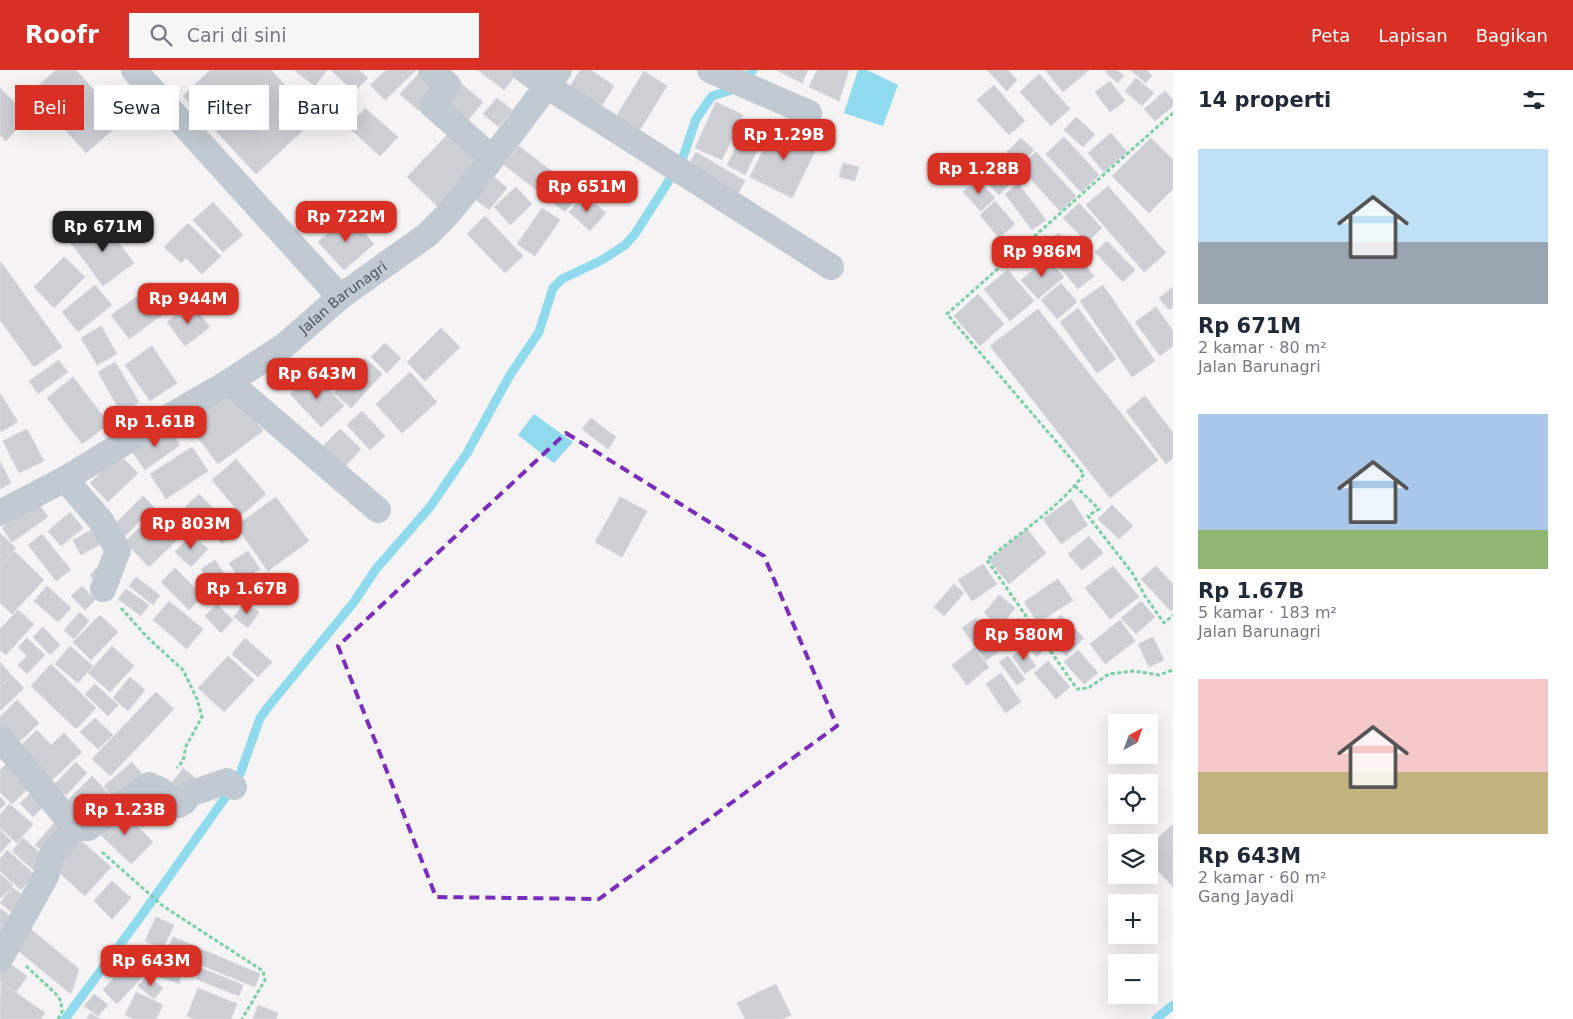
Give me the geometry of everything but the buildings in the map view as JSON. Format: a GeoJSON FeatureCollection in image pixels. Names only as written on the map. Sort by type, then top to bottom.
{"type":"FeatureCollection","features":[{"type":"Feature","properties":{"kind":"street"},"geometry":{"type":"LineString","coordinates":[[134,70],[340,297]]}},
{"type":"Feature","properties":{"kind":"street"},"geometry":{"type":"LineString","coordinates":[[431,70],[448,85],[432,105],[492,158]]}},
{"type":"Feature","properties":{"kind":"street"},"geometry":{"type":"LineString","coordinates":[[526,70],[553,78],[831,267]]}},
{"type":"Feature","properties":{"kind":"street"},"geometry":{"type":"LineString","coordinates":[[710,70],[809,113]]}},
{"type":"Feature","properties":{"kind":"street","name":"Jalan Barunagri"},"geometry":{"type":"LineString","coordinates":[[0,514],[65,479],[229,382],[284,346],[340,297],[427,235],[446,216],[553,78]]}},
{"type":"Feature","properties":{"kind":"street"},"geometry":{"type":"LineString","coordinates":[[229,382],[378,510]]}},
{"type":"Feature","properties":{"kind":"street"},"geometry":{"type":"LineString","coordinates":[[65,479],[101,522],[118,550],[103,589]]}},
{"type":"Feature","properties":{"kind":"street"},"geometry":{"type":"LineString","coordinates":[[0,738],[75,828]]}},
{"type":"Feature","properties":{"kind":"street"},"geometry":{"type":"LineString","coordinates":[[3,954],[46,876],[52,854],[75,828],[88,828],[148,785],[160,790],[179,805],[190,794],[227,781],[234,787]]}},
{"type":"Feature","properties":{"kind":"path"},"geometry":{"type":"LineString","coordinates":[[1173,113],[947,314],[1084,474],[1075,486],[1059,501],[987,560],[1077,689],[1088,688],[1109,674],[1134,671],[1159,675],[1173,670]]}},
{"type":"Feature","properties":{"kind":"path"},"geometry":{"type":"LineString","coordinates":[[1075,486],[1099,509],[1088,516],[1133,574],[1145,596],[1164,623],[1173,615]]}},
{"type":"Feature","properties":{"kind":"path"},"geometry":{"type":"LineString","coordinates":[[103,589],[148,637],[183,670],[197,699],[202,717],[186,746],[183,761],[160,790]]}},
{"type":"Feature","properties":{"kind":"path"},"geometry":{"type":"LineString","coordinates":[[75,828],[163,906],[263,971],[265,980],[242,1019]]}},
{"type":"Feature","properties":{"kind":"path"},"geometry":{"type":"LineString","coordinates":[[3,954],[55,993],[61,1001],[62,1012],[58,1019]]}},
{"type":"Feature","properties":{"kind":"highlighted area"},"geometry":{"type":"Polygon","coordinates":[[[566,433],[764,556],[837,726],[599,899],[436,897],[338,646],[566,433]]]}},
{"type":"Feature","properties":{"kind":"water"},"geometry":{"type":"Polygon","coordinates":[[[858,70],[867,70],[898,85],[883,126],[844,113],[858,70]]]}},
{"type":"Feature","properties":{"kind":"water"},"geometry":{"type":"Polygon","coordinates":[[[534,414],[573,442],[554,463],[518,435],[534,414]]]}},
{"type":"Feature","properties":{"kind":"waterway"},"geometry":{"type":"LineString","coordinates":[[65,1019],[227,795],[240,774],[260,718],[354,602],[376,569],[430,507],[467,453],[510,375],[539,332],[553,288],[562,279],[602,260],[625,245],[635,234],[682,160],[696,119],[712,96],[738,88],[753,70]]}},
{"type":"Feature","properties":{"kind":"waterway"},"geometry":{"type":"LineString","coordinates":[[1156,1019],[1173,1005]]}}]}
